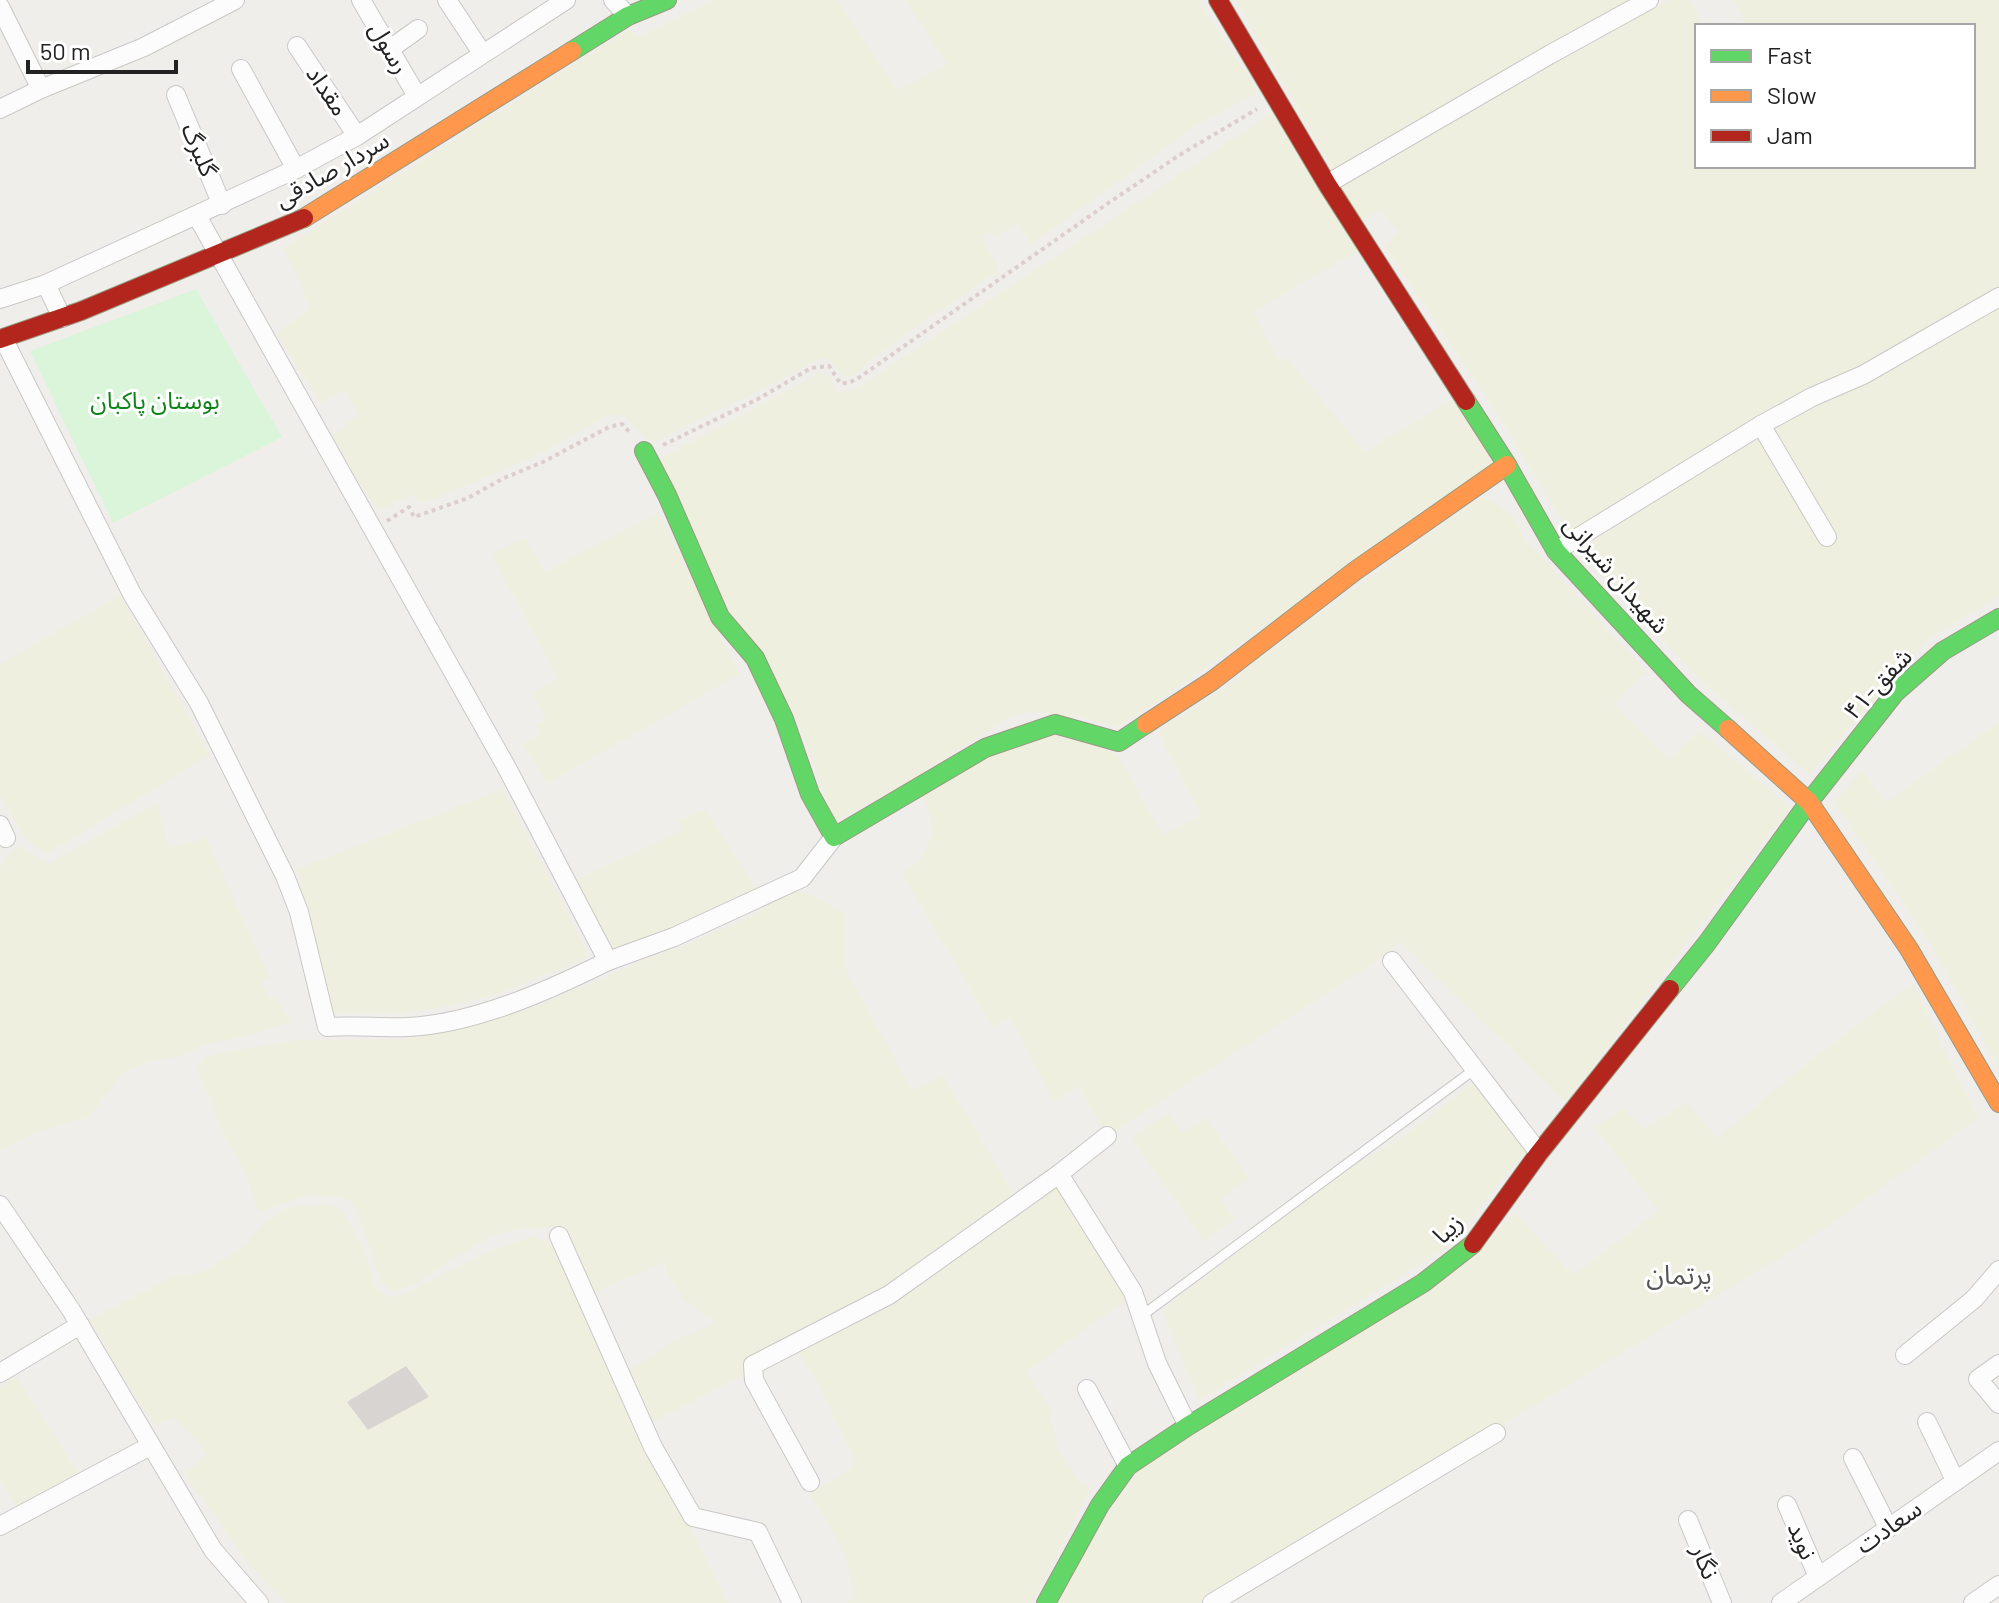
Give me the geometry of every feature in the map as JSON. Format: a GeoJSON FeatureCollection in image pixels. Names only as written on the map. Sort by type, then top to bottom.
{"type":"FeatureCollection","features":[{"type":"Feature","properties":{"kind":"street"},"geometry":{"type":"LineString","coordinates":[[0,109],[144,47],[235,0]]}},
{"type":"Feature","properties":{"kind":"street","name":"رسول"},"geometry":{"type":"LineString","coordinates":[[361,0],[417,96]]}},
{"type":"Feature","properties":{"kind":"street"},"geometry":{"type":"LineString","coordinates":[[447,0],[482,53]]}},
{"type":"Feature","properties":{"kind":"street"},"geometry":{"type":"LineString","coordinates":[[0,299],[46,284],[296,169],[357,136],[566,0]]}},
{"type":"Feature","properties":{"kind":"street"},"geometry":{"type":"LineString","coordinates":[[613,0],[628,16]]}},
{"type":"Feature","properties":{"kind":"street","name":"سردار صادقی"},"geometry":{"type":"LineString","coordinates":[[2,339],[62,318],[304,218],[628,16],[667,0]]}},
{"type":"Feature","properties":{"kind":"street","name":"شهیدان شیرانی"},"geometry":{"type":"LineString","coordinates":[[1218,0],[1327,184],[1507,465],[1556,551],[1688,694],[1809,802],[1909,949],[1999,1103]]}},
{"type":"Feature","properties":{"kind":"street"},"geometry":{"type":"LineString","coordinates":[[1327,184],[1649,0]]}},
{"type":"Feature","properties":{"kind":"street"},"geometry":{"type":"LineString","coordinates":[[0,8],[41,89]]}},
{"type":"Feature","properties":{"kind":"street"},"geometry":{"type":"LineString","coordinates":[[390,49],[418,29]]}},
{"type":"Feature","properties":{"kind":"street","name":"مقداد"},"geometry":{"type":"LineString","coordinates":[[297,46],[357,136]]}},
{"type":"Feature","properties":{"kind":"street"},"geometry":{"type":"LineString","coordinates":[[241,69],[296,169]]}},
{"type":"Feature","properties":{"kind":"street","name":"گلبرگ"},"geometry":{"type":"LineString","coordinates":[[176,95],[222,205]]}},
{"type":"Feature","properties":{"kind":"street"},"geometry":{"type":"LineString","coordinates":[[197,216],[507,768],[608,961]]}},
{"type":"Feature","properties":{"kind":"street"},"geometry":{"type":"LineString","coordinates":[[46,284],[62,318]]}},
{"type":"Feature","properties":{"kind":"street"},"geometry":{"type":"LineString","coordinates":[[1556,551],[1761,425],[1812,397],[1863,375],[1999,297]]}},
{"type":"Feature","properties":{"kind":"street"},"geometry":{"type":"LineString","coordinates":[[2,339],[132,594],[199,703],[285,876],[299,912],[327,1027],[410,1027],[483,1014],[559,986],[608,961],[674,937],[802,878],[834,837],[985,748],[1055,724],[1119,742],[1212,681],[1355,571],[1507,465]]}},
{"type":"Feature","properties":{"kind":"street"},"geometry":{"type":"LineString","coordinates":[[1761,425],[1827,537]]}},
{"type":"Feature","properties":{"kind":"street"},"geometry":{"type":"LineString","coordinates":[[644,451],[667,495],[720,617],[755,658],[784,719],[810,794],[834,837]]}},
{"type":"Feature","properties":{"kind":"street","name":"شفق-۴۱"},"geometry":{"type":"LineString","coordinates":[[1809,802],[1895,693],[1943,651],[1999,618]]}},
{"type":"Feature","properties":{"kind":"street","name":"زیبا"},"geometry":{"type":"LineString","coordinates":[[1046,1603],[1100,1505],[1128,1466],[1423,1283],[1475,1242],[1539,1153],[1707,943],[1809,802]]}},
{"type":"Feature","properties":{"kind":"street"},"geometry":{"type":"LineString","coordinates":[[1392,961],[1539,1153]]}},
{"type":"Feature","properties":{"kind":"street"},"geometry":{"type":"LineString","coordinates":[[810,1482],[754,1380],[753,1365],[889,1295],[1059,1174],[1107,1136]]}},
{"type":"Feature","properties":{"kind":"street"},"geometry":{"type":"LineString","coordinates":[[1059,1174],[1133,1292],[1157,1363],[1188,1426]]}},
{"type":"Feature","properties":{"kind":"street"},"geometry":{"type":"LineString","coordinates":[[0,1205],[80,1325],[213,1550],[259,1603]]}},
{"type":"Feature","properties":{"kind":"street"},"geometry":{"type":"LineString","coordinates":[[559,1236],[653,1447],[693,1517],[758,1532],[792,1603]]}},
{"type":"Feature","properties":{"kind":"street"},"geometry":{"type":"LineString","coordinates":[[1905,1355],[1974,1299],[1999,1270]]}},
{"type":"Feature","properties":{"kind":"street"},"geometry":{"type":"LineString","coordinates":[[0,1373],[80,1325]]}},
{"type":"Feature","properties":{"kind":"street"},"geometry":{"type":"LineString","coordinates":[[1999,1364],[1978,1379],[1999,1404]]}},
{"type":"Feature","properties":{"kind":"street"},"geometry":{"type":"LineString","coordinates":[[1087,1389],[1128,1466]]}},
{"type":"Feature","properties":{"kind":"street"},"geometry":{"type":"LineString","coordinates":[[1927,1422],[1955,1480]]}},
{"type":"Feature","properties":{"kind":"street"},"geometry":{"type":"LineString","coordinates":[[1212,1603],[1496,1433]]}},
{"type":"Feature","properties":{"kind":"street"},"geometry":{"type":"LineString","coordinates":[[0,1526],[150,1446]]}},
{"type":"Feature","properties":{"kind":"street","name":"سعادت"},"geometry":{"type":"LineString","coordinates":[[1781,1603],[1999,1451]]}},
{"type":"Feature","properties":{"kind":"street"},"geometry":{"type":"LineString","coordinates":[[1853,1458],[1888,1527]]}},
{"type":"Feature","properties":{"kind":"street","name":"نوید"},"geometry":{"type":"LineString","coordinates":[[1787,1505],[1818,1577]]}},
{"type":"Feature","properties":{"kind":"street","name":"نگار"},"geometry":{"type":"LineString","coordinates":[[1688,1520],[1722,1603]]}},
{"type":"Feature","properties":{"kind":"street"},"geometry":{"type":"LineString","coordinates":[[1973,1603],[1999,1585]]}},
{"type":"Feature","properties":{"kind":"lane"},"geometry":{"type":"LineString","coordinates":[[1140,1317],[1476,1069]]}},
{"type":"Feature","properties":{"kind":"path"},"geometry":{"type":"LineString","coordinates":[[373,530],[409,507],[414,517],[468,498],[609,427],[622,424],[644,451],[729,414],[811,368],[829,366],[840,383],[857,379],[1178,156],[1276,98]]}},
{"type":"Feature","properties":{"kind":"green space"},"geometry":{"type":"Polygon","coordinates":[[[715,0],[838,0],[897,90],[947,64],[905,0],[1198,0],[1258,92],[1198,124],[1032,244],[1017,224],[996,237],[989,231],[981,236],[1000,270],[897,340],[853,376],[842,377],[836,366],[826,358],[817,360],[655,442],[649,441],[623,415],[608,415],[541,453],[466,486],[420,504],[413,494],[378,511],[331,437],[359,414],[344,391],[320,403],[277,333],[311,308],[284,248],[630,29],[639,37],[715,0]]]}},
{"type":"Feature","properties":{"kind":"green space"},"geometry":{"type":"Polygon","coordinates":[[[1236,0],[1643,0],[1339,180],[1236,0]]]}},
{"type":"Feature","properties":{"kind":"green space"},"geometry":{"type":"Polygon","coordinates":[[[1669,0],[1691,0],[1702,24],[1695,24],[1695,168],[1975,168],[1975,24],[1746,24],[1733,0],[1999,0],[1999,597],[1928,639],[1809,774],[1697,677],[1581,551],[1497,413],[1385,246],[1400,232],[1380,209],[1361,223],[1338,189],[1478,106],[1669,0]]]}},
{"type":"Feature","properties":{"kind":"green space"},"geometry":{"type":"Polygon","coordinates":[[[1276,110],[1361,249],[1253,312],[1279,361],[1287,358],[1365,452],[1454,398],[1496,463],[1151,706],[1116,727],[1082,718],[1042,713],[1028,712],[1010,717],[906,783],[835,822],[800,727],[765,659],[730,614],[658,460],[819,373],[828,374],[838,392],[854,390],[1276,110]]]}},
{"type":"Feature","properties":{"kind":"green space","name":"بوستان پاکبان"},"geometry":{"type":"Polygon","coordinates":[[[196,289],[282,437],[113,523],[30,351],[196,289]]]}},
{"type":"Feature","properties":{"kind":"green space"},"geometry":{"type":"Polygon","coordinates":[[[1479,498],[1490,498],[1516,520],[1524,538],[1646,672],[1613,704],[1670,760],[1699,730],[1790,807],[1566,1102],[1400,942],[1383,957],[1107,1136],[1079,1086],[1054,1101],[1010,1018],[993,1027],[902,874],[919,861],[933,834],[929,813],[921,796],[990,754],[1045,734],[1108,747],[1119,757],[1163,835],[1201,815],[1158,732],[1239,678],[1245,669],[1479,498]]]}},
{"type":"Feature","properties":{"kind":"green space"},"geometry":{"type":"Polygon","coordinates":[[[658,512],[740,674],[547,784],[523,744],[541,735],[536,724],[546,720],[532,692],[558,679],[491,553],[525,538],[545,572],[658,512]]]}},
{"type":"Feature","properties":{"kind":"green space"},"geometry":{"type":"Polygon","coordinates":[[[120,595],[210,755],[47,854],[27,840],[0,796],[0,664],[120,595]]]}},
{"type":"Feature","properties":{"kind":"green space"},"geometry":{"type":"Polygon","coordinates":[[[1999,722],[1999,1070],[1928,939],[1834,802],[1862,770],[1886,802],[1999,722]]]}},
{"type":"Feature","properties":{"kind":"green space"},"geometry":{"type":"Polygon","coordinates":[[[503,789],[589,957],[496,995],[439,1008],[401,1013],[334,1013],[297,869],[503,789]]]}},
{"type":"Feature","properties":{"kind":"green space"},"geometry":{"type":"Polygon","coordinates":[[[157,803],[169,848],[206,838],[270,978],[261,983],[269,999],[275,998],[292,1022],[201,1046],[178,1057],[151,1061],[123,1073],[89,1117],[40,1131],[0,1151],[0,867],[14,849],[22,847],[48,864],[157,803]]]}},
{"type":"Feature","properties":{"kind":"green space"},"geometry":{"type":"Polygon","coordinates":[[[706,809],[757,891],[614,953],[574,880],[683,830],[678,820],[706,809]]]}},
{"type":"Feature","properties":{"kind":"green space"},"geometry":{"type":"Polygon","coordinates":[[[796,890],[813,895],[845,913],[845,968],[912,1090],[944,1076],[1016,1198],[1055,1175],[1134,1294],[1027,1372],[1053,1414],[1049,1418],[1055,1428],[1056,1445],[1081,1484],[1084,1482],[1090,1489],[1032,1603],[846,1603],[854,1598],[847,1563],[836,1537],[810,1493],[853,1468],[853,1457],[816,1379],[795,1348],[653,1422],[627,1372],[675,1340],[717,1322],[681,1296],[664,1262],[591,1294],[571,1239],[564,1230],[557,1227],[520,1229],[492,1235],[411,1286],[393,1291],[381,1281],[364,1231],[352,1202],[347,1198],[310,1195],[258,1212],[245,1173],[221,1128],[197,1068],[206,1056],[230,1051],[296,1040],[406,1039],[522,1011],[648,958],[677,949],[738,922],[796,890]]]}},
{"type":"Feature","properties":{"kind":"green space"},"geometry":{"type":"Polygon","coordinates":[[[1913,983],[1978,1118],[1844,1215],[1791,1251],[1428,1470],[1220,1603],[1056,1603],[1097,1528],[1142,1466],[1470,1257],[1515,1213],[1573,1275],[1659,1211],[1595,1128],[1623,1108],[1644,1129],[1687,1103],[1718,1138],[1809,1062],[1913,983]]]}},
{"type":"Feature","properties":{"kind":"green space"},"geometry":{"type":"Polygon","coordinates":[[[1478,1079],[1527,1149],[1448,1247],[1199,1400],[1162,1311],[1331,1179],[1404,1136],[1478,1079]]]}},
{"type":"Feature","properties":{"kind":"green space"},"geometry":{"type":"Polygon","coordinates":[[[1168,1113],[1182,1133],[1206,1117],[1249,1179],[1221,1199],[1235,1219],[1204,1241],[1132,1138],[1168,1113]]]}},
{"type":"Feature","properties":{"kind":"green space"},"geometry":{"type":"Polygon","coordinates":[[[328,1204],[341,1209],[363,1247],[375,1286],[388,1297],[404,1294],[491,1250],[534,1236],[551,1243],[728,1603],[286,1603],[249,1564],[184,1474],[208,1454],[175,1417],[153,1426],[89,1320],[179,1274],[187,1276],[208,1270],[247,1243],[264,1224],[288,1207],[328,1204]],[[406,1367],[347,1402],[369,1430],[428,1397],[406,1367]]]}},
{"type":"Feature","properties":{"kind":"green space"},"geometry":{"type":"Polygon","coordinates":[[[16,1377],[78,1472],[20,1510],[0,1479],[0,1387],[16,1377]]]}},
{"type":"Feature","properties":{"kind":"building"},"geometry":{"type":"Polygon","coordinates":[[[406,1366],[429,1397],[368,1430],[347,1402],[406,1366]]]}},
{"type":"Feature","properties":{"kind":"traffic: fast"},"geometry":{"type":"LineString","coordinates":[[572,51],[628,16],[667,0]]}},
{"type":"Feature","properties":{"kind":"traffic: fast"},"geometry":{"type":"LineString","coordinates":[[1466,401],[1556,551],[1688,694],[1728,729]]}},
{"type":"Feature","properties":{"kind":"traffic: fast"},"geometry":{"type":"LineString","coordinates":[[644,451],[667,495],[720,617],[755,658],[784,719],[810,794],[834,837],[985,748],[1055,724],[1119,742],[1146,724]]}},
{"type":"Feature","properties":{"kind":"traffic: fast"},"geometry":{"type":"LineString","coordinates":[[1670,989],[1809,802],[1895,693],[1943,651],[1999,618]]}},
{"type":"Feature","properties":{"kind":"traffic: fast"},"geometry":{"type":"LineString","coordinates":[[1046,1603],[1100,1505],[1128,1466],[1423,1283],[1473,1244]]}},
{"type":"Feature","properties":{"kind":"traffic: slow"},"geometry":{"type":"LineString","coordinates":[[304,218],[572,51]]}},
{"type":"Feature","properties":{"kind":"traffic: slow"},"geometry":{"type":"LineString","coordinates":[[1146,724],[1212,681],[1355,571],[1507,465]]}},
{"type":"Feature","properties":{"kind":"traffic: slow"},"geometry":{"type":"LineString","coordinates":[[1728,729],[1809,802],[1909,949],[1999,1103]]}},
{"type":"Feature","properties":{"kind":"traffic: jam"},"geometry":{"type":"LineString","coordinates":[[1218,0],[1327,184],[1466,401]]}},
{"type":"Feature","properties":{"kind":"traffic: jam"},"geometry":{"type":"LineString","coordinates":[[0,339],[81,311],[304,218]]}},
{"type":"Feature","properties":{"kind":"traffic: jam"},"geometry":{"type":"LineString","coordinates":[[1473,1244],[1539,1153],[1670,989]]}},
{"type":"Feature","properties":{"kind":"district","name":"پرتمان"},"geometry":{"type":"Point","coordinates":[1679,1275]}}]}
